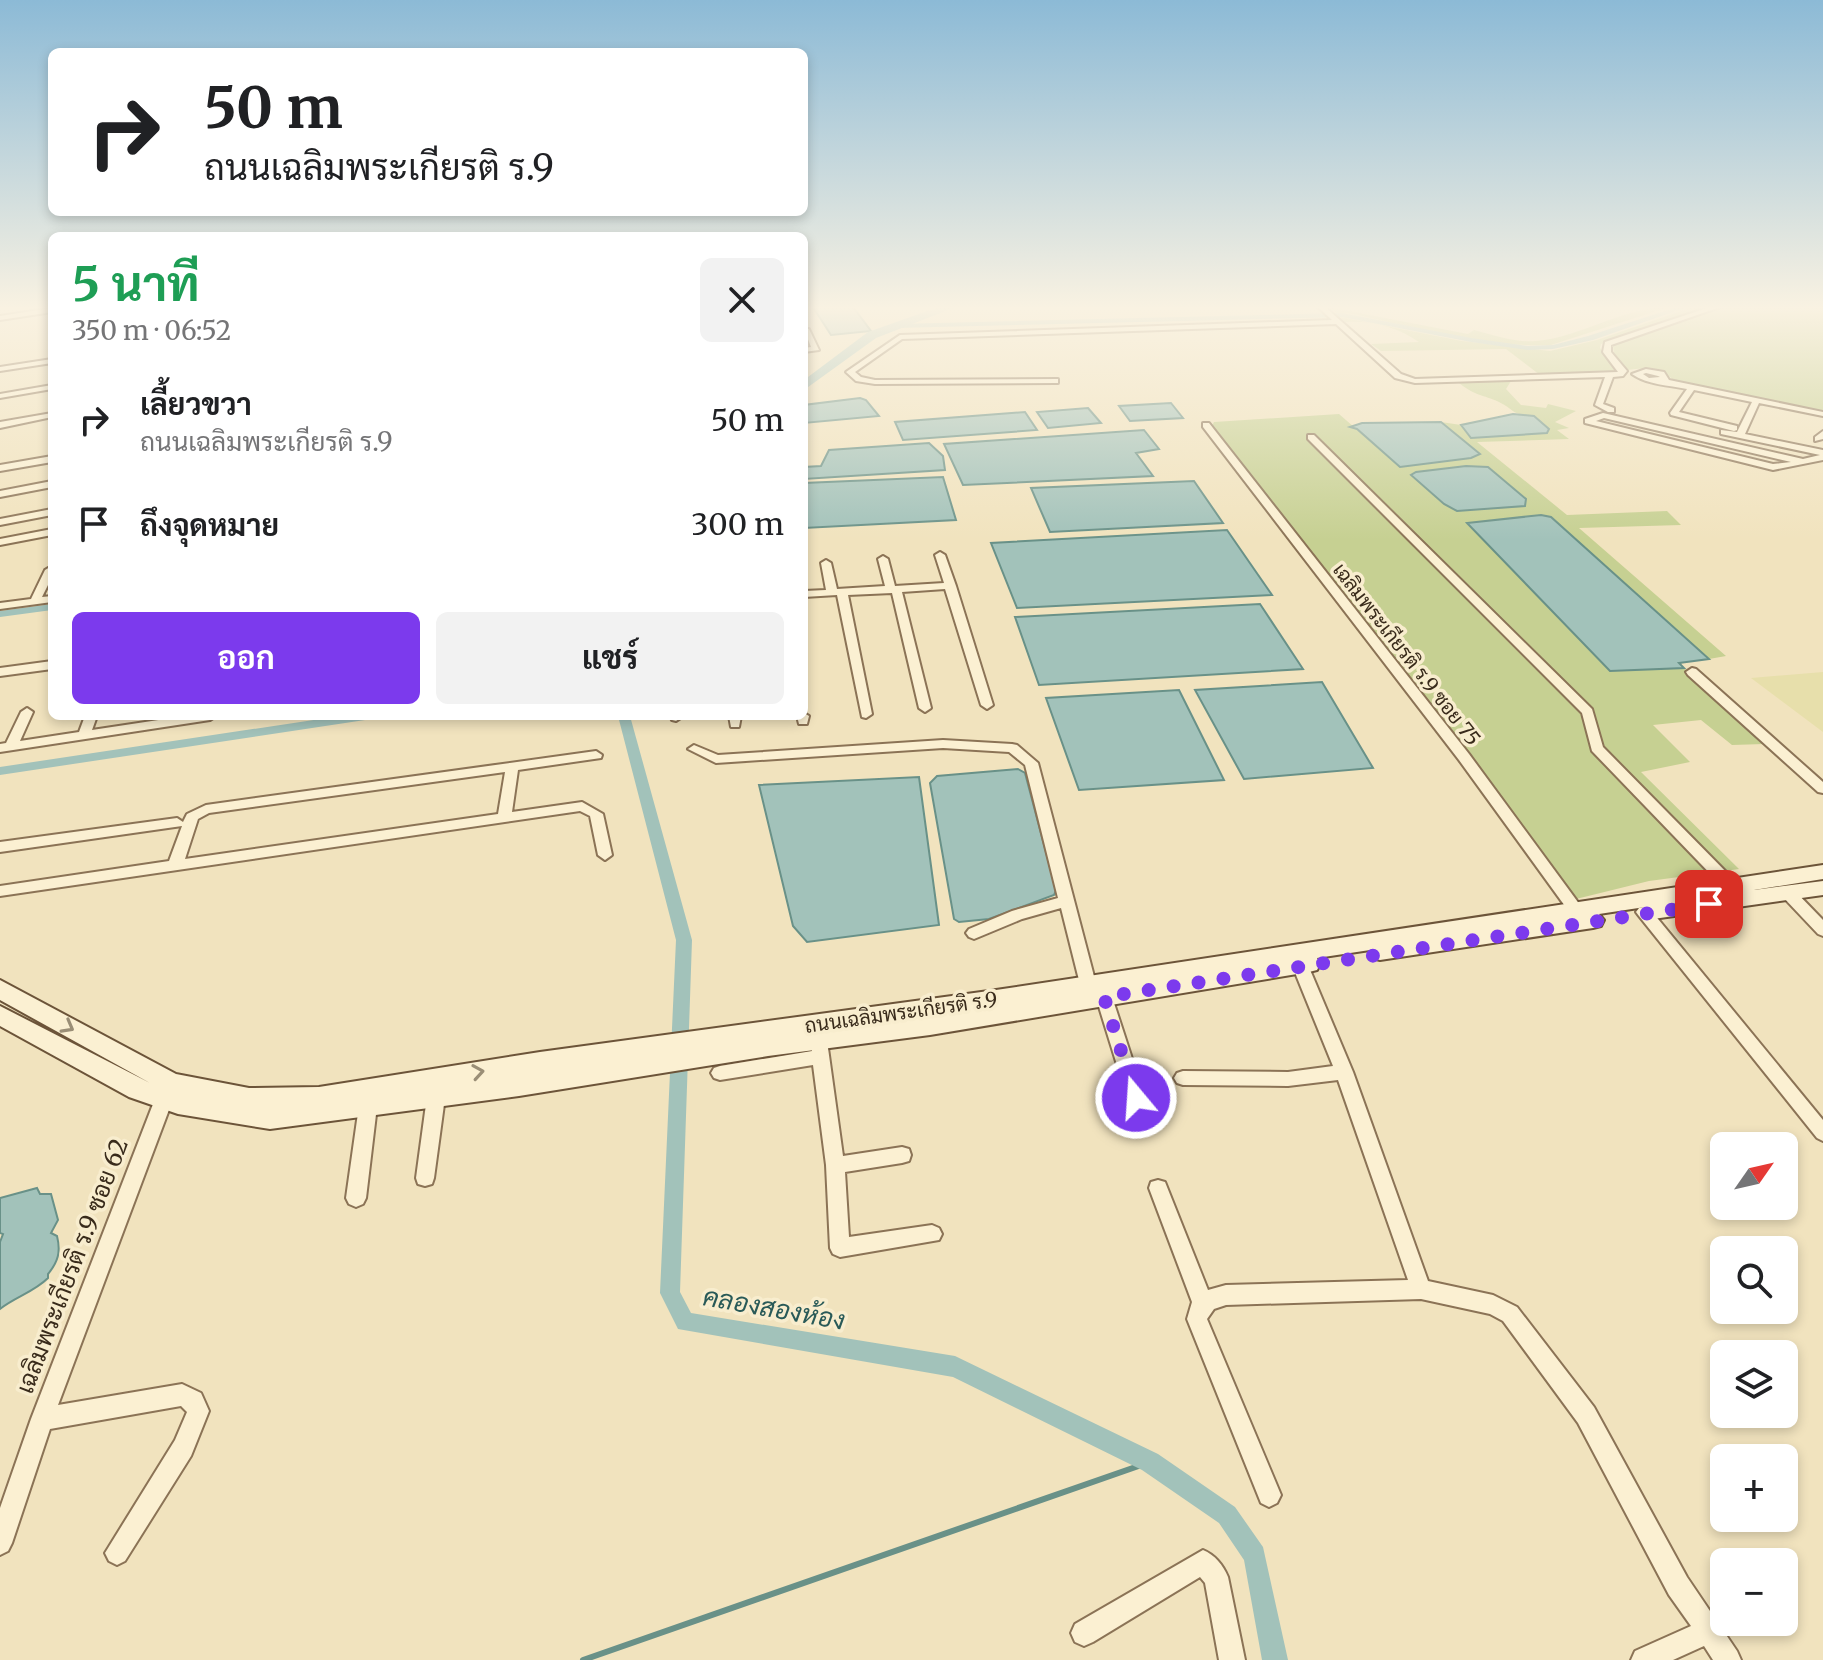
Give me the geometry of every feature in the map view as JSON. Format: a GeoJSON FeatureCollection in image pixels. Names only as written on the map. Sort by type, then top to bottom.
{"type":"FeatureCollection","features":[{"type":"Feature","properties":{"kind":"main road","name":"ถนนเฉลิมพระเกียรติ ร.9"},"geometry":{"type":"LineString","coordinates":[[0,1015],[138,1090],[249,1099],[319,1097],[577,1068],[1096,990],[1575,909],[1823,872]]}},
{"type":"Feature","properties":{"kind":"main road","name":"ถนนเฉลิมพระเกียรติ ร.9"},"geometry":{"type":"LineString","coordinates":[[767,1038],[819,1049],[1096,990],[1300,965],[1823,888]]}},
{"type":"Feature","properties":{"kind":"main road","name":"ถนนเฉลิมพระเกียรติ ร.9"},"geometry":{"type":"LineString","coordinates":[[0,989],[168,1091],[220,1112],[270,1118],[368,1106],[436,1097],[577,1068]]}},
{"type":"Feature","properties":{"kind":"street"},"geometry":{"type":"LineString","coordinates":[[1606,384],[1599,405],[1611,410]]}},
{"type":"Feature","properties":{"kind":"street"},"geometry":{"type":"LineString","coordinates":[[1676,384],[1823,414]]}},
{"type":"Feature","properties":{"kind":"street"},"geometry":{"type":"LineString","coordinates":[[0,396],[48,388]]}},
{"type":"Feature","properties":{"kind":"street"},"geometry":{"type":"LineString","coordinates":[[1691,388],[1674,413],[1823,455]]}},
{"type":"Feature","properties":{"kind":"street"},"geometry":{"type":"LineString","coordinates":[[1741,432],[1756,401]]}},
{"type":"Feature","properties":{"kind":"street"},"geometry":{"type":"LineString","coordinates":[[1709,423],[1716,408]]}},
{"type":"Feature","properties":{"kind":"street"},"geometry":{"type":"LineString","coordinates":[[1803,462],[1603,415],[1588,421],[1773,467],[1803,462],[1823,455]]}},
{"type":"Feature","properties":{"kind":"street"},"geometry":{"type":"LineString","coordinates":[[0,425],[48,416]]}},
{"type":"Feature","properties":{"kind":"street","name":"เฉลิมพระเกียรติ ร.9 ซอย 75"},"geometry":{"type":"LineString","coordinates":[[1206,425],[1464,757],[1575,909]]}},
{"type":"Feature","properties":{"kind":"street"},"geometry":{"type":"LineString","coordinates":[[1724,432],[1741,432]]}},
{"type":"Feature","properties":{"kind":"street"},"geometry":{"type":"LineString","coordinates":[[1311,437],[1588,712],[1597,748],[1730,885]]}},
{"type":"Feature","properties":{"kind":"street"},"geometry":{"type":"LineString","coordinates":[[0,468],[48,460]]}},
{"type":"Feature","properties":{"kind":"street"},"geometry":{"type":"LineString","coordinates":[[0,494],[48,485]]}},
{"type":"Feature","properties":{"kind":"street"},"geometry":{"type":"LineString","coordinates":[[0,522],[48,513]]}},
{"type":"Feature","properties":{"kind":"street"},"geometry":{"type":"LineString","coordinates":[[0,542],[48,533]]}},
{"type":"Feature","properties":{"kind":"street"},"geometry":{"type":"LineString","coordinates":[[940,555],[987,705]]}},
{"type":"Feature","properties":{"kind":"street"},"geometry":{"type":"LineString","coordinates":[[883,559],[925,708]]}},
{"type":"Feature","properties":{"kind":"street"},"geometry":{"type":"LineString","coordinates":[[826,563],[837,592],[866,714]]}},
{"type":"Feature","properties":{"kind":"street"},"geometry":{"type":"LineString","coordinates":[[35,601],[48,574]]}},
{"type":"Feature","properties":{"kind":"street"},"geometry":{"type":"LineString","coordinates":[[808,594],[951,586]]}},
{"type":"Feature","properties":{"kind":"street"},"geometry":{"type":"LineString","coordinates":[[0,606],[48,599]]}},
{"type":"Feature","properties":{"kind":"street"},"geometry":{"type":"LineString","coordinates":[[0,684],[4,671],[48,666]]}},
{"type":"Feature","properties":{"kind":"street"},"geometry":{"type":"LineString","coordinates":[[1692,672],[1823,789]]}},
{"type":"Feature","properties":{"kind":"street"},"geometry":{"type":"LineString","coordinates":[[5,747],[27,712]]}},
{"type":"Feature","properties":{"kind":"street"},"geometry":{"type":"LineString","coordinates":[[84,735],[90,720]]}},
{"type":"Feature","properties":{"kind":"street"},"geometry":{"type":"LineString","coordinates":[[5,747],[154,720]]}},
{"type":"Feature","properties":{"kind":"street"},"geometry":{"type":"LineString","coordinates":[[694,749],[716,759],[943,744],[1018,750],[1031,763],[1065,901],[1144,1123]]}},
{"type":"Feature","properties":{"kind":"street"},"geometry":{"type":"LineString","coordinates":[[175,866],[192,817],[206,809],[596,755]]}},
{"type":"Feature","properties":{"kind":"street"},"geometry":{"type":"LineString","coordinates":[[504,818],[512,769]]}},
{"type":"Feature","properties":{"kind":"street"},"geometry":{"type":"LineString","coordinates":[[0,891],[582,806],[596,814],[605,855]]}},
{"type":"Feature","properties":{"kind":"street"},"geometry":{"type":"LineString","coordinates":[[0,847],[177,823]]}},
{"type":"Feature","properties":{"kind":"street"},"geometry":{"type":"LineString","coordinates":[[1788,893],[1823,930]]}},
{"type":"Feature","properties":{"kind":"street"},"geometry":{"type":"LineString","coordinates":[[974,933],[1017,915],[1065,901]]}},
{"type":"Feature","properties":{"kind":"street"},"geometry":{"type":"LineString","coordinates":[[1644,912],[1823,1133]]}},
{"type":"Feature","properties":{"kind":"street"},"geometry":{"type":"LineString","coordinates":[[1300,965],[1344,1072],[1421,1289]]}},
{"type":"Feature","properties":{"kind":"street"},"geometry":{"type":"LineString","coordinates":[[720,1073],[819,1049],[835,1165],[840,1248],[932,1234]]}},
{"type":"Feature","properties":{"kind":"street"},"geometry":{"type":"LineString","coordinates":[[1183,1078],[1288,1079],[1344,1072]]}},
{"type":"Feature","properties":{"kind":"street","name":"เฉลิมพระเกียรติ ร.9 ซอย 62"},"geometry":{"type":"LineString","coordinates":[[0,1543],[5,1515],[168,1091]]}},
{"type":"Feature","properties":{"kind":"street"},"geometry":{"type":"LineString","coordinates":[[425,1178],[436,1097]]}},
{"type":"Feature","properties":{"kind":"street"},"geometry":{"type":"LineString","coordinates":[[356,1198],[368,1106]]}},
{"type":"Feature","properties":{"kind":"street"},"geometry":{"type":"LineString","coordinates":[[835,1165],[902,1155]]}},
{"type":"Feature","properties":{"kind":"street"},"geometry":{"type":"LineString","coordinates":[[1158,1188],[1199,1311],[1269,1495]]}},
{"type":"Feature","properties":{"kind":"street"},"geometry":{"type":"LineString","coordinates":[[1199,1311],[1226,1295],[1421,1289],[1493,1305],[1510,1314],[1586,1415],[1678,1586],[1728,1660]]}},
{"type":"Feature","properties":{"kind":"street"},"geometry":{"type":"LineString","coordinates":[[42,1419],[182,1395],[193,1401],[198,1411],[190,1435],[117,1553]]}},
{"type":"Feature","properties":{"kind":"street"},"geometry":{"type":"LineString","coordinates":[[1084,1633],[1203,1562],[1216,1577],[1232,1660]]}},
{"type":"Feature","properties":{"kind":"street"},"geometry":{"type":"LineString","coordinates":[[1644,1660],[1709,1631]]}},
{"type":"Feature","properties":{"kind":"shaded area"},"geometry":{"type":"Polygon","coordinates":[[[1823,672],[1823,732],[1751,678],[1823,672]]]}},
{"type":"Feature","properties":{"kind":"green space"},"geometry":{"type":"Polygon","coordinates":[[[1461,384],[1509,384],[1506,389],[1521,405],[1546,408],[1548,404],[1576,411],[1555,422],[1569,428],[1557,430],[1569,439],[1477,442],[1567,515],[1667,511],[1681,525],[1579,528],[1726,656],[1709,659],[1551,517],[1541,515],[1468,523],[1610,671],[1684,668],[1764,744],[1732,745],[1701,720],[1653,725],[1690,762],[1641,772],[1739,869],[1649,881],[1576,899],[1212,426],[1214,422],[1339,414],[1400,467],[1471,458],[1479,453],[1441,422],[1461,425],[1471,438],[1534,416],[1517,413],[1461,384]],[[1466,466],[1411,475],[1444,504],[1488,467],[1466,466]]]}},
{"type":"Feature","properties":{"kind":"green space"},"geometry":{"type":"Polygon","coordinates":[[[1691,384],[1823,384],[1823,412],[1691,384]]]}},
{"type":"Feature","properties":{"kind":"water"},"geometry":{"type":"Polygon","coordinates":[[[860,398],[866,400],[879,416],[808,423],[808,404],[860,398]]]}},
{"type":"Feature","properties":{"kind":"water"},"geometry":{"type":"Polygon","coordinates":[[[1171,403],[1183,418],[1130,421],[1119,406],[1171,403]]]}},
{"type":"Feature","properties":{"kind":"water"},"geometry":{"type":"Polygon","coordinates":[[[1088,408],[1101,423],[1048,428],[1037,412],[1088,408]]]}},
{"type":"Feature","properties":{"kind":"water"},"geometry":{"type":"Polygon","coordinates":[[[1025,412],[1037,430],[903,440],[895,422],[1025,412]]]}},
{"type":"Feature","properties":{"kind":"water"},"geometry":{"type":"Polygon","coordinates":[[[1513,414],[1534,416],[1549,429],[1547,433],[1471,438],[1461,425],[1513,414]]]}},
{"type":"Feature","properties":{"kind":"water"},"geometry":{"type":"Polygon","coordinates":[[[1441,422],[1480,454],[1471,458],[1400,467],[1357,429],[1350,427],[1362,423],[1441,422]]]}},
{"type":"Feature","properties":{"kind":"water"},"geometry":{"type":"Polygon","coordinates":[[[1144,430],[1159,449],[1136,453],[1153,476],[963,485],[944,444],[1144,430]]]}},
{"type":"Feature","properties":{"kind":"water"},"geometry":{"type":"Polygon","coordinates":[[[929,443],[943,456],[945,470],[808,479],[808,467],[821,466],[829,450],[929,443]]]}},
{"type":"Feature","properties":{"kind":"water"},"geometry":{"type":"Polygon","coordinates":[[[1466,466],[1488,467],[1526,499],[1525,506],[1457,511],[1444,504],[1411,475],[1466,466]]]}},
{"type":"Feature","properties":{"kind":"water"},"geometry":{"type":"Polygon","coordinates":[[[943,477],[956,520],[808,528],[808,483],[943,477]]]}},
{"type":"Feature","properties":{"kind":"water"},"geometry":{"type":"Polygon","coordinates":[[[1194,481],[1223,523],[1050,532],[1031,488],[1194,481]]]}},
{"type":"Feature","properties":{"kind":"water"},"geometry":{"type":"Polygon","coordinates":[[[1541,515],[1551,517],[1709,659],[1679,663],[1684,668],[1610,671],[1467,523],[1541,515]]]}},
{"type":"Feature","properties":{"kind":"water"},"geometry":{"type":"Polygon","coordinates":[[[1227,530],[1272,595],[1017,608],[991,543],[1227,530]]]}},
{"type":"Feature","properties":{"kind":"water"},"geometry":{"type":"Polygon","coordinates":[[[1260,604],[1303,669],[1039,685],[1015,617],[1260,604]]]}},
{"type":"Feature","properties":{"kind":"water"},"geometry":{"type":"Polygon","coordinates":[[[1322,682],[1373,768],[1244,779],[1195,690],[1322,682]]]}},
{"type":"Feature","properties":{"kind":"water"},"geometry":{"type":"Polygon","coordinates":[[[1179,690],[1224,780],[1079,790],[1046,698],[1179,690]]]}},
{"type":"Feature","properties":{"kind":"water"},"geometry":{"type":"Polygon","coordinates":[[[1018,769],[1025,773],[1056,890],[1054,895],[989,919],[959,922],[954,919],[930,783],[937,776],[1018,769]]]}},
{"type":"Feature","properties":{"kind":"water"},"geometry":{"type":"Polygon","coordinates":[[[919,777],[939,925],[807,942],[793,926],[759,785],[919,777]]]}},
{"type":"Feature","properties":{"kind":"water"},"geometry":{"type":"Polygon","coordinates":[[[37,1188],[40,1194],[51,1194],[58,1220],[51,1233],[57,1236],[58,1256],[48,1278],[0,1309],[0,1242],[3,1234],[0,1233],[0,1198],[37,1188]]]}},
{"type":"Feature","properties":{"kind":"waterway"},"geometry":{"type":"LineString","coordinates":[[0,614],[48,608]]}},
{"type":"Feature","properties":{"kind":"waterway"},"geometry":{"type":"LineString","coordinates":[[0,771],[338,720]]}},
{"type":"Feature","properties":{"kind":"waterway","name":"คลองสองห้อง"},"geometry":{"type":"LineString","coordinates":[[625,720],[684,940],[670,1293],[685,1322],[955,1367],[1150,1462],[1227,1515],[1255,1555],[1275,1660]]}},
{"type":"Feature","properties":{"kind":"waterway"},"geometry":{"type":"LineString","coordinates":[[583,1660],[1150,1462]]}},
{"type":"Feature","properties":{"kind":"route"},"geometry":{"type":"LineString","coordinates":[[1136,1098],[1104,997],[1709,904]]}}]}
